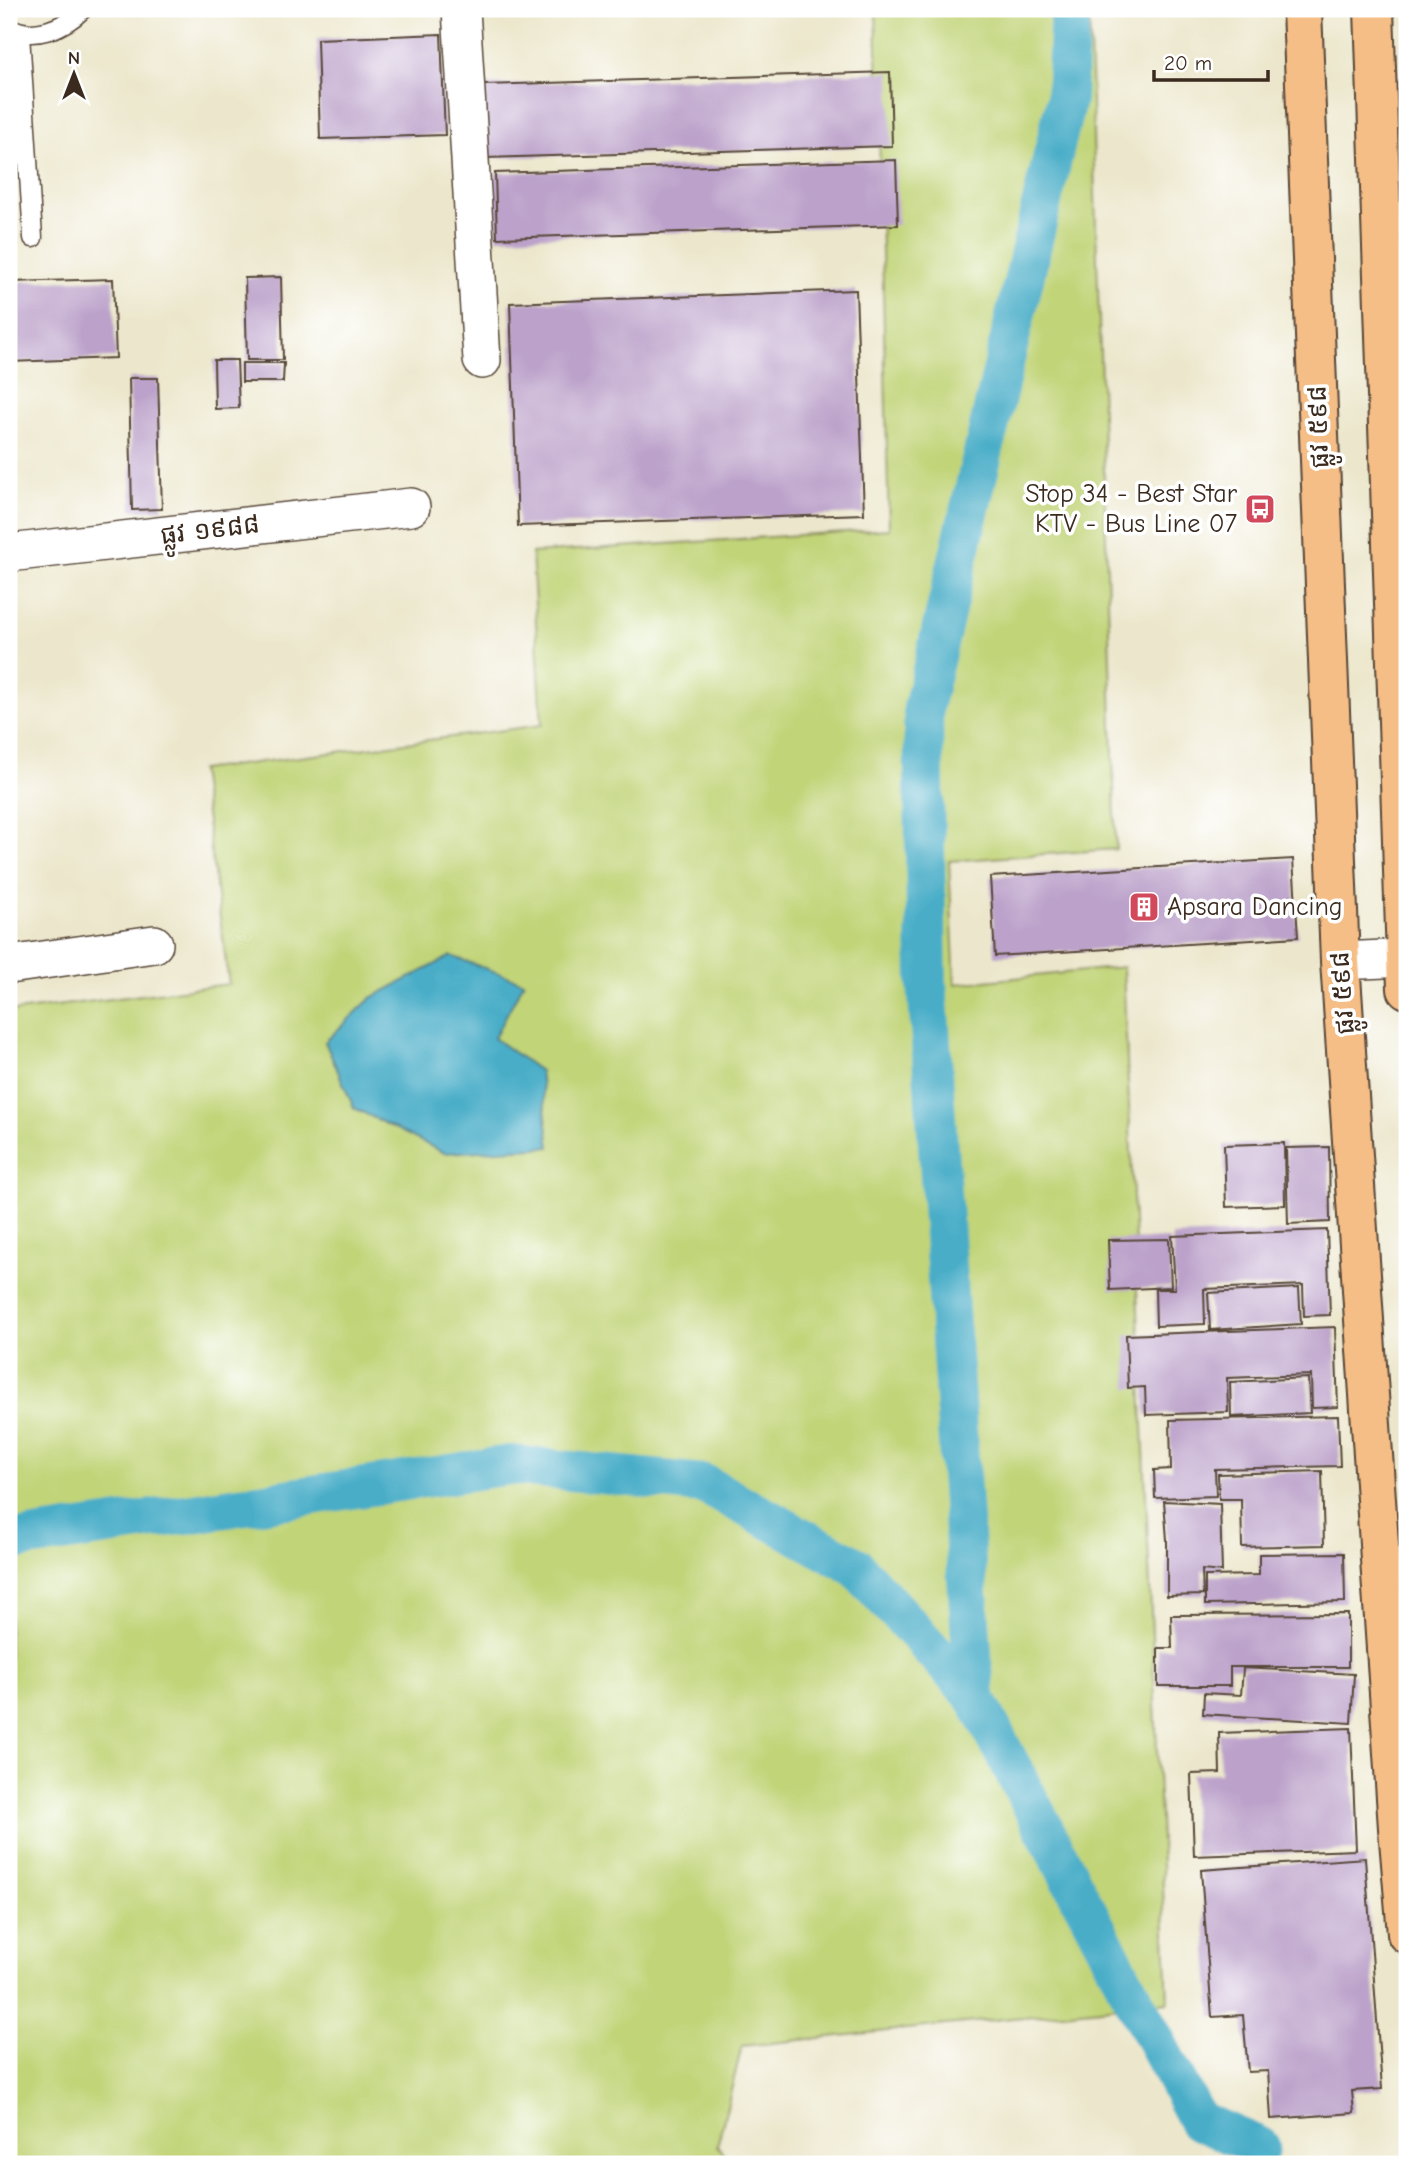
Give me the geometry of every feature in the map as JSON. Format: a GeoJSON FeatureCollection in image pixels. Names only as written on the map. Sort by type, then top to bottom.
{"type":"FeatureCollection","features":[{"type":"Feature","properties":{"kind":"main road","name":"ផ្លូវ ៥៩៨"},"geometry":{"type":"LineString","coordinates":[[1303,9],[1340,961],[1407,1934]]}},
{"type":"Feature","properties":{"kind":"main road"},"geometry":{"type":"LineString","coordinates":[[1374,9],[1407,968]]}},
{"type":"Feature","properties":{"kind":"street"},"geometry":{"type":"LineString","coordinates":[[461,9],[482,360]]}},
{"type":"Feature","properties":{"kind":"street","name":"ផ្លូវ ១៩៨៨"},"geometry":{"type":"LineString","coordinates":[[9,553],[411,507]]}},
{"type":"Feature","properties":{"kind":"street"},"geometry":{"type":"LineString","coordinates":[[9,965],[154,944]]}},
{"type":"Feature","properties":{"kind":"street"},"geometry":{"type":"LineString","coordinates":[[1340,961],[1407,968]]}},
{"type":"Feature","properties":{"kind":"lane"},"geometry":{"type":"LineString","coordinates":[[33,238],[14,31],[46,32],[68,22],[83,9]]}},
{"type":"Feature","properties":{"kind":"green space"},"geometry":{"type":"Polygon","coordinates":[[[876,9],[1089,9],[1116,849],[949,861],[955,984],[1123,967],[1168,2002],[742,2046],[717,2147],[735,2164],[9,2164],[9,1012],[229,984],[200,770],[542,725],[532,553],[889,529],[876,9]]]}},
{"type":"Feature","properties":{"kind":"water"},"geometry":{"type":"Polygon","coordinates":[[[451,956],[524,982],[494,1038],[540,1071],[550,1147],[444,1153],[354,1108],[325,1042],[371,998],[451,956]]]}},
{"type":"Feature","properties":{"kind":"building"},"geometry":{"type":"Polygon","coordinates":[[[441,34],[445,135],[320,139],[317,39],[441,34]]]}},
{"type":"Feature","properties":{"kind":"building"},"geometry":{"type":"Polygon","coordinates":[[[890,72],[892,146],[485,158],[483,85],[890,72]]]}},
{"type":"Feature","properties":{"kind":"building"},"geometry":{"type":"Polygon","coordinates":[[[896,160],[898,225],[497,238],[495,173],[896,160]]]}},
{"type":"Feature","properties":{"kind":"building"},"geometry":{"type":"Polygon","coordinates":[[[281,277],[283,360],[247,360],[245,278],[281,277]]]}},
{"type":"Feature","properties":{"kind":"building"},"geometry":{"type":"Polygon","coordinates":[[[113,279],[116,358],[9,362],[9,282],[113,279]]]}},
{"type":"Feature","properties":{"kind":"building"},"geometry":{"type":"Polygon","coordinates":[[[856,290],[864,514],[518,526],[510,303],[856,290]]]}},
{"type":"Feature","properties":{"kind":"building"},"geometry":{"type":"Polygon","coordinates":[[[214,360],[237,360],[239,408],[215,409],[214,360]]]}},
{"type":"Feature","properties":{"kind":"building"},"geometry":{"type":"Polygon","coordinates":[[[242,363],[284,363],[283,382],[242,382],[242,363]]]}},
{"type":"Feature","properties":{"kind":"building"},"geometry":{"type":"Polygon","coordinates":[[[129,378],[158,378],[162,509],[132,510],[129,378]]]}},
{"type":"Feature","properties":{"kind":"building","name":"Apsara Dancing"},"geometry":{"type":"Polygon","coordinates":[[[1293,859],[1298,937],[995,956],[990,877],[1293,859]]]}},
{"type":"Feature","properties":{"kind":"building"},"geometry":{"type":"Polygon","coordinates":[[[1284,1143],[1285,1205],[1226,1207],[1224,1145],[1284,1143]]]}},
{"type":"Feature","properties":{"kind":"building"},"geometry":{"type":"Polygon","coordinates":[[[1329,1147],[1330,1222],[1288,1224],[1286,1148],[1329,1147]]]}},
{"type":"Feature","properties":{"kind":"building"},"geometry":{"type":"Polygon","coordinates":[[[1327,1230],[1330,1315],[1304,1316],[1303,1285],[1204,1289],[1205,1324],[1156,1326],[1155,1289],[1175,1289],[1172,1236],[1327,1230]]]}},
{"type":"Feature","properties":{"kind":"building"},"geometry":{"type":"Polygon","coordinates":[[[1169,1239],[1171,1287],[1110,1290],[1108,1240],[1169,1239]]]}},
{"type":"Feature","properties":{"kind":"building"},"geometry":{"type":"Polygon","coordinates":[[[1299,1288],[1301,1324],[1210,1330],[1208,1293],[1299,1288]]]}},
{"type":"Feature","properties":{"kind":"building"},"geometry":{"type":"Polygon","coordinates":[[[1335,1327],[1338,1407],[1312,1408],[1311,1375],[1227,1378],[1228,1412],[1146,1415],[1145,1387],[1128,1388],[1126,1335],[1335,1327]]]}},
{"type":"Feature","properties":{"kind":"building"},"geometry":{"type":"Polygon","coordinates":[[[1308,1378],[1310,1413],[1231,1417],[1230,1382],[1308,1378]]]}},
{"type":"Feature","properties":{"kind":"building"},"geometry":{"type":"Polygon","coordinates":[[[1338,1416],[1340,1466],[1215,1469],[1216,1496],[1155,1498],[1154,1470],[1171,1469],[1170,1420],[1338,1416]]]}},
{"type":"Feature","properties":{"kind":"building"},"geometry":{"type":"Polygon","coordinates":[[[1322,1471],[1324,1545],[1242,1547],[1241,1499],[1219,1499],[1218,1474],[1322,1471]]]}},
{"type":"Feature","properties":{"kind":"building"},"geometry":{"type":"Polygon","coordinates":[[[1164,1501],[1220,1504],[1222,1572],[1202,1570],[1203,1595],[1167,1596],[1164,1501]]]}},
{"type":"Feature","properties":{"kind":"building"},"geometry":{"type":"Polygon","coordinates":[[[1344,1553],[1345,1602],[1205,1605],[1205,1576],[1259,1575],[1259,1554],[1344,1553]]]}},
{"type":"Feature","properties":{"kind":"building"},"geometry":{"type":"Polygon","coordinates":[[[1348,1614],[1348,1667],[1230,1667],[1230,1686],[1158,1686],[1158,1648],[1172,1648],[1171,1615],[1348,1614]]]}},
{"type":"Feature","properties":{"kind":"building"},"geometry":{"type":"Polygon","coordinates":[[[1243,1668],[1354,1674],[1351,1723],[1203,1714],[1204,1693],[1241,1695],[1243,1668]]]}},
{"type":"Feature","properties":{"kind":"building"},"geometry":{"type":"Polygon","coordinates":[[[1351,1728],[1356,1850],[1194,1856],[1191,1774],[1220,1773],[1219,1733],[1351,1728]]]}},
{"type":"Feature","properties":{"kind":"building"},"geometry":{"type":"Polygon","coordinates":[[[1365,1858],[1382,2089],[1352,2091],[1354,2113],[1271,2119],[1268,2071],[1248,2072],[1243,2015],[1212,2017],[1201,1870],[1365,1858]]]}},
{"type":"Feature","properties":{"kind":"waterway"},"geometry":{"type":"LineString","coordinates":[[975,1697],[927,983],[923,708],[1066,100],[1070,9]]}},
{"type":"Feature","properties":{"kind":"waterway"},"geometry":{"type":"LineString","coordinates":[[9,1541],[509,1465],[704,1484],[855,1566],[975,1697],[1197,2120],[1260,2147]]}},
{"type":"Feature","properties":{"kind":"place","name":"Stop 34 - Best Star KTV - Bus Line 07"},"geometry":{"type":"Point","coordinates":[1260,509]}},
{"type":"Feature","properties":{"kind":"place","name":"Apsara Dancing"},"geometry":{"type":"Point","coordinates":[1144,907]}}]}
